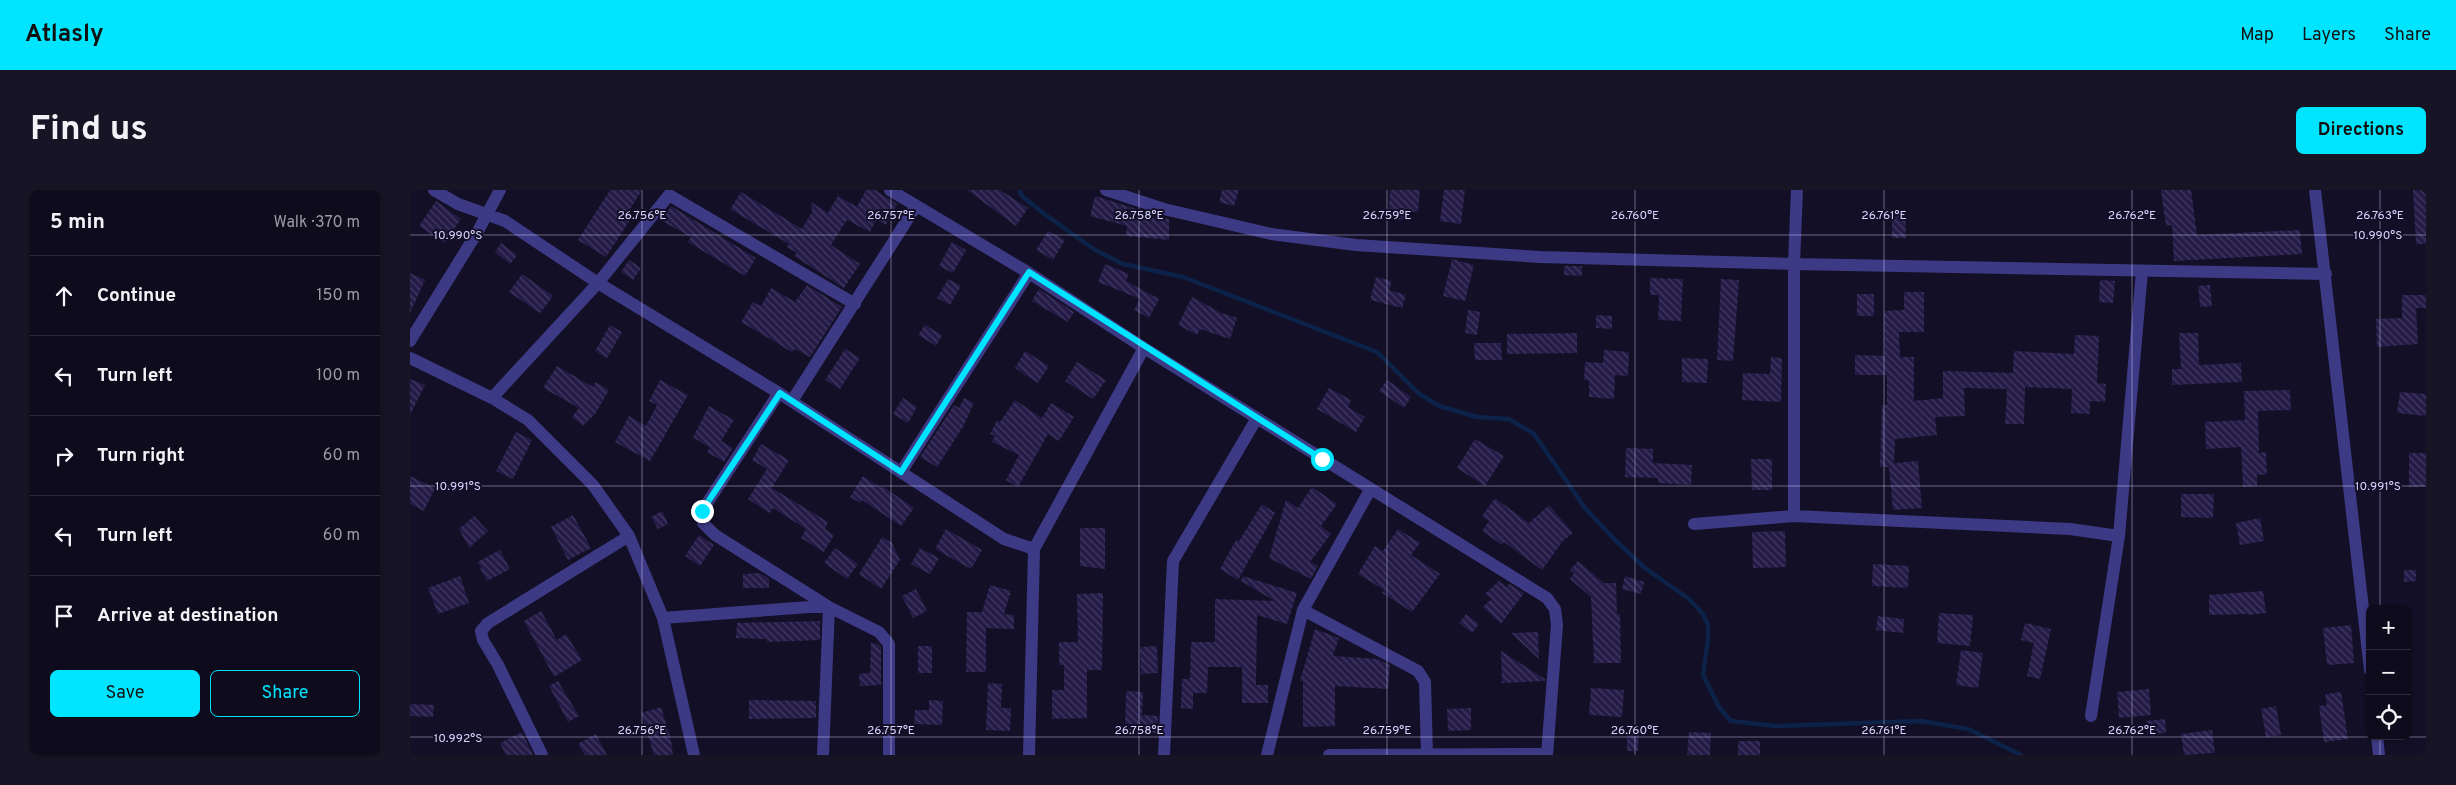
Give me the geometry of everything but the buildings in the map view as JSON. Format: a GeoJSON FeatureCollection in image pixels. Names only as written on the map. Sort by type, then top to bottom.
{"type":"FeatureCollection","features":[{"type":"Feature","properties":{"kind":"street"},"geometry":{"type":"LineString","coordinates":[[434,190],[458,204],[505,221],[598,283],[780,393],[1004,539],[1034,549]]}},
{"type":"Feature","properties":{"kind":"street"},"geometry":{"type":"LineString","coordinates":[[410,341],[488,214],[500,190]]}},
{"type":"Feature","properties":{"kind":"street"},"geometry":{"type":"LineString","coordinates":[[890,190],[1029,272],[1144,348],[1370,490],[1547,598],[1555,609],[1557,624],[1547,755],[1328,755]]}},
{"type":"Feature","properties":{"kind":"street"},"geometry":{"type":"LineString","coordinates":[[1106,190],[1164,209],[1272,234],[1356,245],[1540,257],[1794,264],[2326,274]]}},
{"type":"Feature","properties":{"kind":"street"},"geometry":{"type":"LineString","coordinates":[[1794,516],[1794,264],[1797,190]]}},
{"type":"Feature","properties":{"kind":"street"},"geometry":{"type":"LineString","coordinates":[[2315,190],[2368,650]]}},
{"type":"Feature","properties":{"kind":"street"},"geometry":{"type":"LineString","coordinates":[[492,398],[598,283],[664,192],[855,304]]}},
{"type":"Feature","properties":{"kind":"street"},"geometry":{"type":"LineString","coordinates":[[792,401],[916,206]]}},
{"type":"Feature","properties":{"kind":"street"},"geometry":{"type":"LineString","coordinates":[[2091,716],[2119,536],[2142,270]]}},
{"type":"Feature","properties":{"kind":"street"},"geometry":{"type":"LineString","coordinates":[[901,472],[1029,272]]}},
{"type":"Feature","properties":{"kind":"street"},"geometry":{"type":"LineString","coordinates":[[1030,755],[1034,549],[1144,348]]}},
{"type":"Feature","properties":{"kind":"street"},"geometry":{"type":"LineString","coordinates":[[410,358],[492,398],[528,420],[593,485],[629,536],[663,618],[694,755]]}},
{"type":"Feature","properties":{"kind":"street"},"geometry":{"type":"LineString","coordinates":[[780,393],[702,511],[703,523],[715,535],[829,607],[878,632],[889,644],[889,755]]}},
{"type":"Feature","properties":{"kind":"street"},"geometry":{"type":"LineString","coordinates":[[1164,755],[1173,561],[1257,418]]}},
{"type":"Feature","properties":{"kind":"street"},"geometry":{"type":"LineString","coordinates":[[1267,755],[1303,610],[1370,490]]}},
{"type":"Feature","properties":{"kind":"street"},"geometry":{"type":"LineString","coordinates":[[1694,524],[1794,516],[2070,529],[2119,536]]}},
{"type":"Feature","properties":{"kind":"street"},"geometry":{"type":"LineString","coordinates":[[542,755],[498,665],[483,640],[481,631],[488,623],[629,536]]}},
{"type":"Feature","properties":{"kind":"street"},"geometry":{"type":"LineString","coordinates":[[663,618],[829,607]]}},
{"type":"Feature","properties":{"kind":"street"},"geometry":{"type":"LineString","coordinates":[[822,755],[829,607]]}},
{"type":"Feature","properties":{"kind":"street"},"geometry":{"type":"LineString","coordinates":[[1303,610],[1418,672],[1425,682],[1427,754]]}},
{"type":"Feature","properties":{"kind":"street"},"geometry":{"type":"LineString","coordinates":[[2377,740],[2379,755]]}},
{"type":"Feature","properties":{"kind":"waterway"},"geometry":{"type":"LineString","coordinates":[[1019,190],[1022,196],[1043,213],[1095,250],[1123,264],[1183,277],[1377,352],[1418,393],[1439,406],[1477,417],[1509,419],[1534,434],[1585,508],[1615,540],[1645,568],[1689,599],[1703,614],[1708,625],[1703,675],[1719,707],[1731,721],[1776,726],[1921,721],[1968,729],[2021,755]]}},
{"type":"Feature","properties":{"kind":"route"},"geometry":{"type":"LineString","coordinates":[[702,511],[780,393],[901,472],[1029,272],[1144,348],[1322,459]]}}]}
